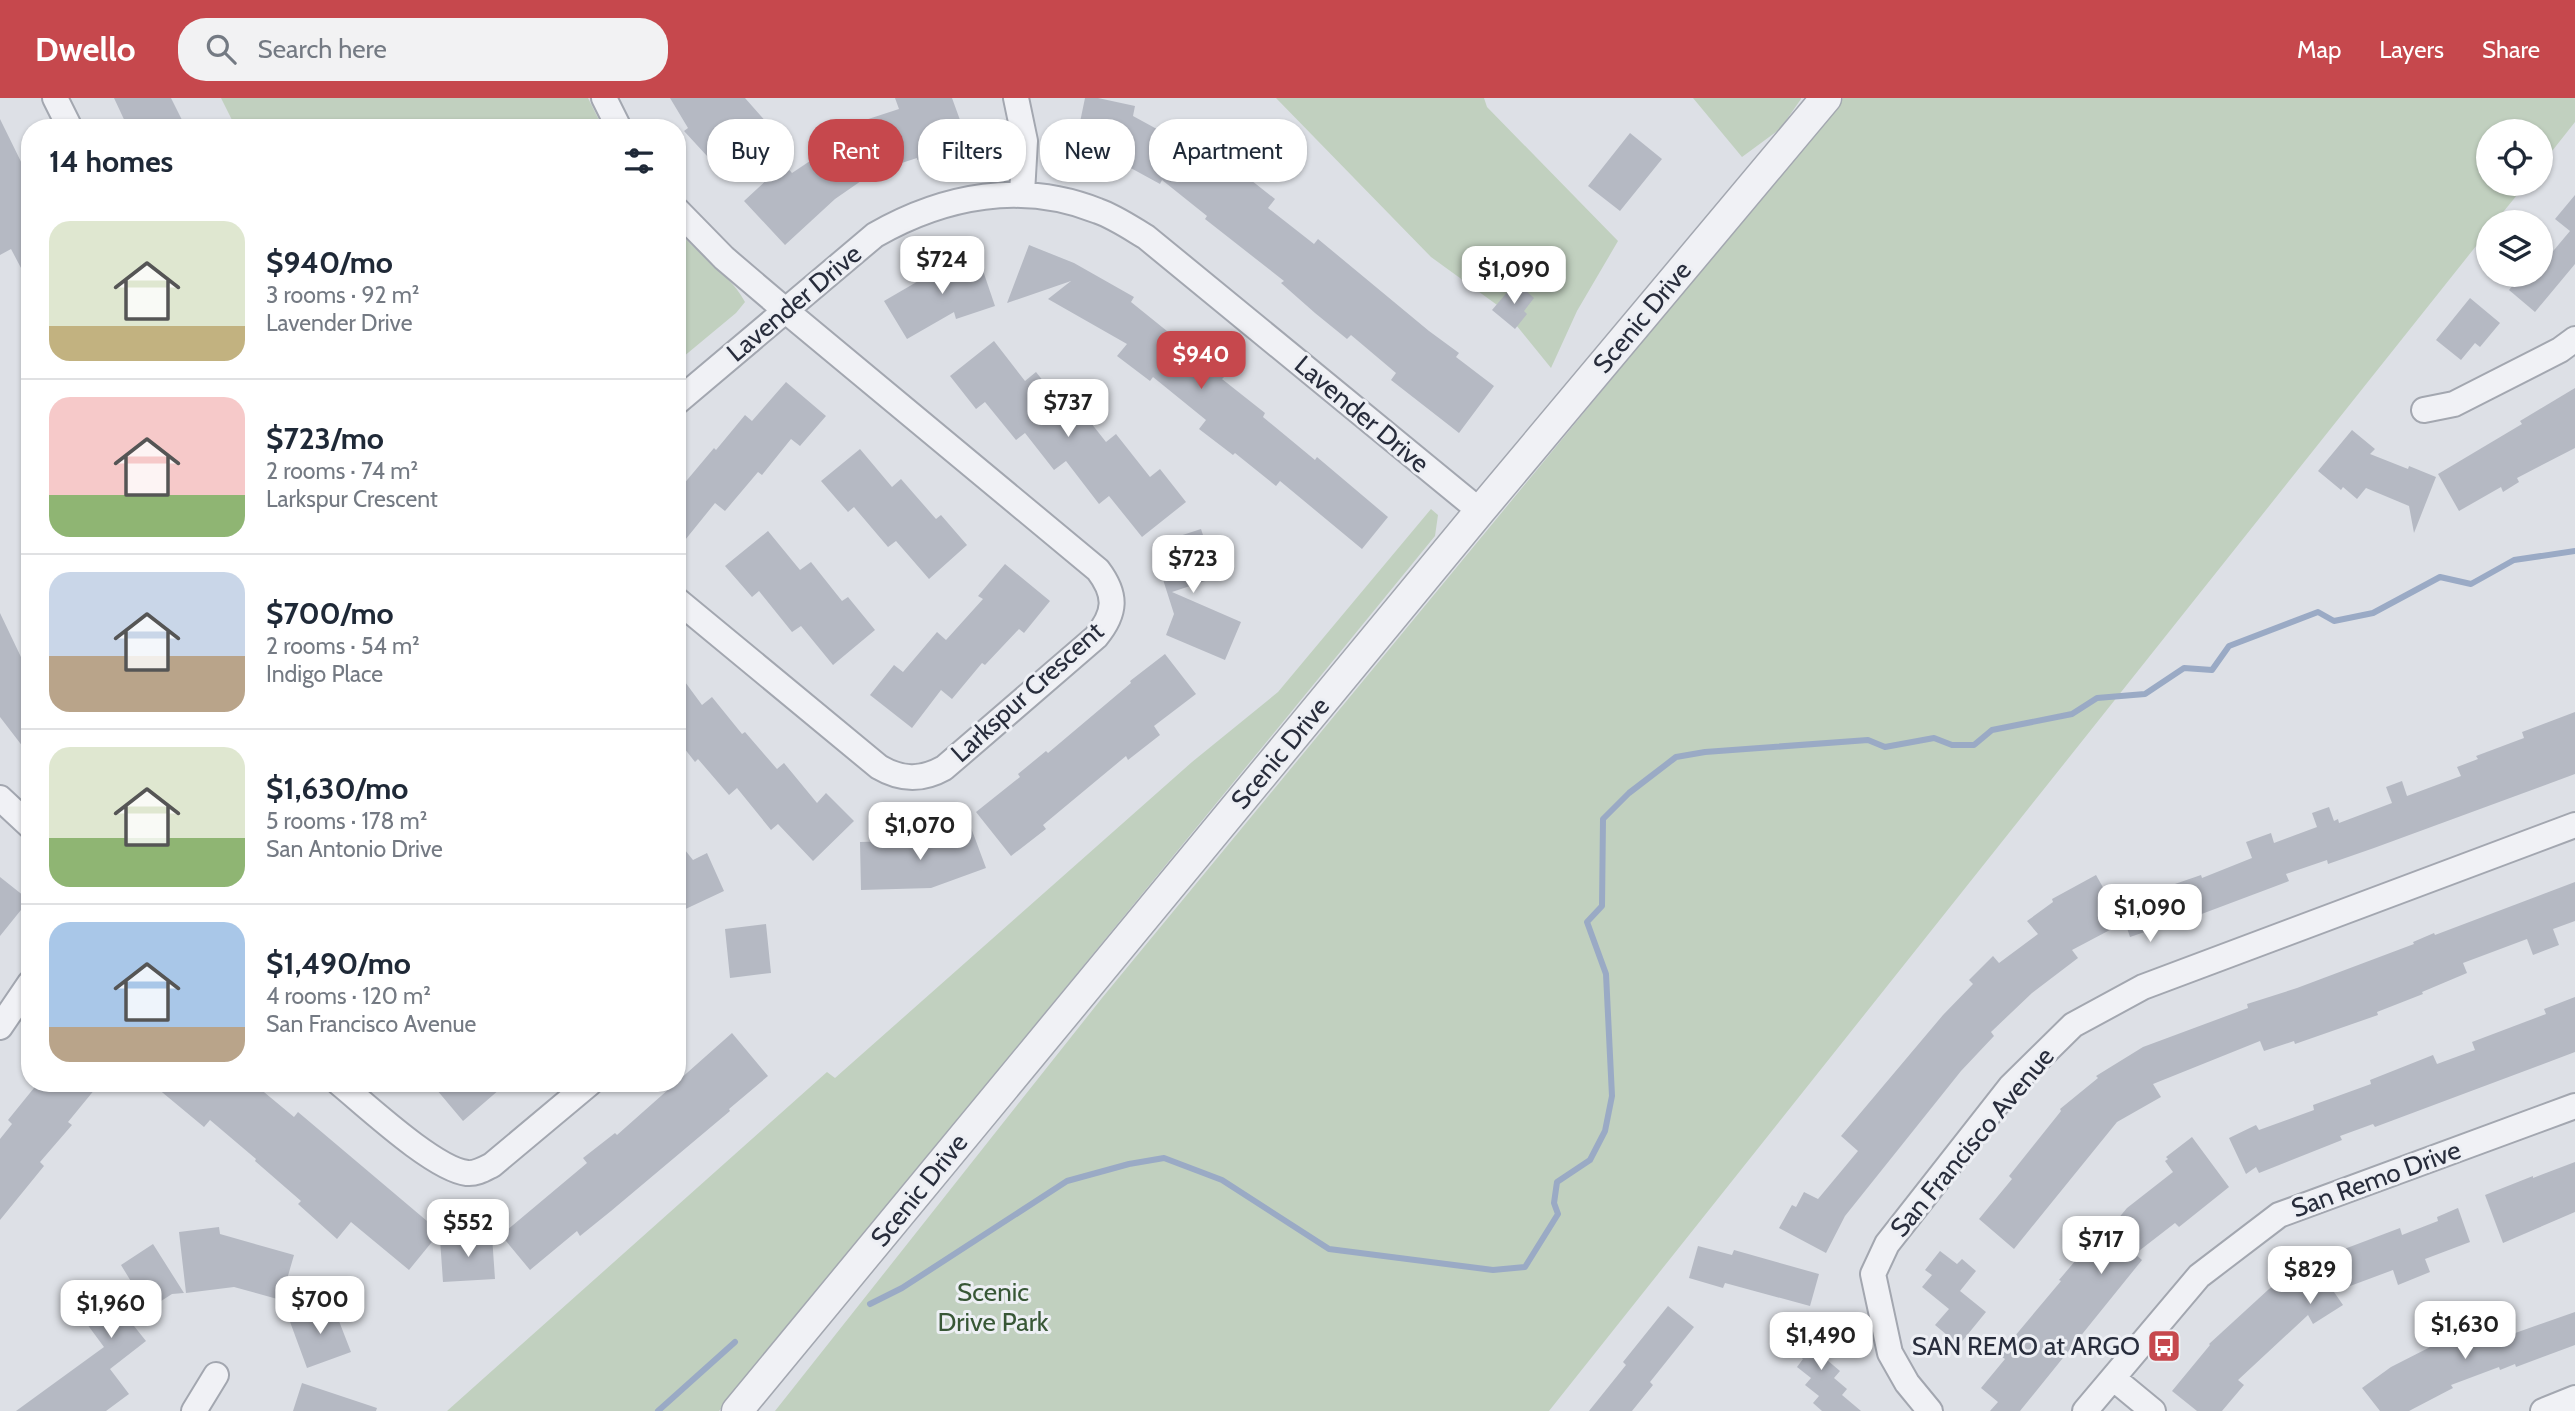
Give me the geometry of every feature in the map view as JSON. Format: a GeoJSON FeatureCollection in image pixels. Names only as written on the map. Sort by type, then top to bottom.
{"type":"FeatureCollection","features":[{"type":"Feature","properties":{"kind":"street"},"geometry":{"type":"LineString","coordinates":[[55,98],[66,119]]}},
{"type":"Feature","properties":{"kind":"street"},"geometry":{"type":"LineString","coordinates":[[604,98],[614,119]]}},
{"type":"Feature","properties":{"kind":"street"},"geometry":{"type":"LineString","coordinates":[[1016,98],[1025,141],[1022,193]]}},
{"type":"Feature","properties":{"kind":"street","name":"Scenic Drive"},"geometry":{"type":"LineString","coordinates":[[737,1411],[1480,511],[1826,98]]}},
{"type":"Feature","properties":{"kind":"street","name":"Lavender Drive"},"geometry":{"type":"LineString","coordinates":[[686,394],[876,235],[900,222],[946,204],[985,196],[1022,193],[1078,204],[1101,212],[1146,237],[1480,511]]}},
{"type":"Feature","properties":{"kind":"street","name":"Larkspur Crescent"},"geometry":{"type":"LineString","coordinates":[[686,219],[785,310],[1098,570],[1108,583],[1112,599],[1110,616],[1096,637],[944,768],[932,775],[917,778],[898,776],[879,767],[686,607]]}},
{"type":"Feature","properties":{"kind":"street"},"geometry":{"type":"LineString","coordinates":[[2424,410],[2465,399],[2560,351],[2575,339]]}},
{"type":"Feature","properties":{"kind":"street"},"geometry":{"type":"LineString","coordinates":[[0,798],[21,818]]}},
{"type":"Feature","properties":{"kind":"street","name":"San Francisco Avenue"},"geometry":{"type":"LineString","coordinates":[[1930,1411],[1907,1383],[1890,1353],[1873,1274],[1887,1244],[2011,1086],[2057,1039],[2073,1025],[2143,986],[2575,825]]}},
{"type":"Feature","properties":{"kind":"street"},"geometry":{"type":"LineString","coordinates":[[0,1027],[21,996]]}},
{"type":"Feature","properties":{"kind":"street"},"geometry":{"type":"LineString","coordinates":[[350,1092],[441,1164],[467,1173],[492,1165],[579,1092]]}},
{"type":"Feature","properties":{"kind":"street","name":"San Remo Drive"},"geometry":{"type":"LineString","coordinates":[[2085,1411],[2199,1276],[2279,1215],[2575,1106]]}},
{"type":"Feature","properties":{"kind":"street"},"geometry":{"type":"LineString","coordinates":[[194,1411],[216,1375]]}},
{"type":"Feature","properties":{"kind":"street"},"geometry":{"type":"LineString","coordinates":[[2113,1378],[2154,1411]]}},
{"type":"Feature","properties":{"kind":"street"},"geometry":{"type":"LineString","coordinates":[[2543,1411],[2575,1398]]}},
{"type":"Feature","properties":{"kind":"green space"},"geometry":{"type":"Polygon","coordinates":[[[221,98],[588,98],[598,119],[232,119],[221,98]]]}},
{"type":"Feature","properties":{"kind":"green space"},"geometry":{"type":"Polygon","coordinates":[[[1276,98],[1484,98],[1487,107],[1618,241],[1577,311],[1551,368],[1504,310],[1431,257],[1307,130],[1307,119],[1296,119],[1276,98]]]}},
{"type":"Feature","properties":{"kind":"green space"},"geometry":{"type":"Polygon","coordinates":[[[1693,98],[1801,99],[1780,129],[1742,157],[1693,98]]]}},
{"type":"Feature","properties":{"kind":"green space","name":"Scenic Drive Park"},"geometry":{"type":"Polygon","coordinates":[[[1843,98],[2575,98],[2575,122],[2553,150],[2553,119],[2476,119],[2476,196],[2516,196],[2505,210],[2476,210],[2476,246],[1549,1411],[775,1411],[1102,998],[1843,98]]]}},
{"type":"Feature","properties":{"kind":"green space"},"geometry":{"type":"Polygon","coordinates":[[[686,240],[739,292],[745,302],[736,313],[686,355],[686,240]]]}},
{"type":"Feature","properties":{"kind":"green space"},"geometry":{"type":"Polygon","coordinates":[[[1431,509],[1438,515],[1435,536],[719,1411],[447,1411],[827,1072],[835,1078],[1192,762],[1278,692],[1431,509]]]}},
{"type":"Feature","properties":{"kind":"building"},"geometry":{"type":"Polygon","coordinates":[[[114,98],[171,98],[182,119],[124,119],[114,98]]]}},
{"type":"Feature","properties":{"kind":"building"},"geometry":{"type":"Polygon","coordinates":[[[670,98],[745,98],[764,119],[707,119],[707,156],[686,133],[686,119],[683,119],[670,98]]]}},
{"type":"Feature","properties":{"kind":"building"},"geometry":{"type":"Polygon","coordinates":[[[895,98],[952,98],[960,119],[918,119],[918,160],[904,162],[904,119],[868,119],[899,109],[895,98]]]}},
{"type":"Feature","properties":{"kind":"building"},"geometry":{"type":"Polygon","coordinates":[[[1085,98],[1135,106],[1133,116],[1149,125],[1149,178],[1135,170],[1135,119],[1081,119],[1085,98]]]}},
{"type":"Feature","properties":{"kind":"building"},"geometry":{"type":"Polygon","coordinates":[[[0,119],[21,162],[21,268],[11,249],[0,255],[0,119]]]}},
{"type":"Feature","properties":{"kind":"building"},"geometry":{"type":"Polygon","coordinates":[[[1630,133],[1662,159],[1620,211],[1588,186],[1630,133]]]}},
{"type":"Feature","properties":{"kind":"building"},"geometry":{"type":"Polygon","coordinates":[[[808,162],[808,182],[860,182],[835,199],[785,245],[744,201],[765,182],[794,182],[794,172],[808,162]]]}},
{"type":"Feature","properties":{"kind":"building"},"geometry":{"type":"Polygon","coordinates":[[[1164,182],[1253,182],[1275,199],[1268,208],[1314,244],[1318,239],[1459,353],[1456,357],[1494,386],[1459,433],[1391,380],[1396,373],[1351,335],[1347,339],[1315,313],[1281,283],[1284,281],[1205,219],[1207,216],[1164,182]]]}},
{"type":"Feature","properties":{"kind":"building"},"geometry":{"type":"Polygon","coordinates":[[[2575,195],[2575,264],[2535,312],[2509,290],[2512,287],[2553,287],[2553,251],[2570,231],[2555,219],[2575,195]]]}},
{"type":"Feature","properties":{"kind":"building"},"geometry":{"type":"Polygon","coordinates":[[[1029,245],[1074,263],[1134,297],[1131,302],[1193,352],[1196,348],[1227,374],[1222,379],[1265,413],[1263,417],[1315,460],[1317,457],[1388,517],[1362,549],[1280,481],[1276,486],[1235,453],[1233,455],[1199,429],[1206,420],[1153,377],[1150,381],[1117,356],[1127,344],[1048,299],[1071,281],[1007,303],[1029,245]]]}},
{"type":"Feature","properties":{"kind":"building"},"geometry":{"type":"Polygon","coordinates":[[[977,253],[995,306],[956,319],[954,312],[907,339],[884,301],[939,269],[938,267],[977,253]]]}},
{"type":"Feature","properties":{"kind":"building"},"geometry":{"type":"Polygon","coordinates":[[[1516,282],[1534,298],[1524,311],[1527,314],[1515,329],[1492,310],[1516,282]]]}},
{"type":"Feature","properties":{"kind":"building"},"geometry":{"type":"Polygon","coordinates":[[[2470,298],[2500,323],[2480,347],[2475,343],[2461,360],[2436,340],[2470,298]]]}},
{"type":"Feature","properties":{"kind":"building"},"geometry":{"type":"Polygon","coordinates":[[[994,341],[1025,381],[1036,372],[1067,411],[1076,404],[1106,442],[1116,434],[1150,477],[1160,469],[1186,502],[1142,537],[1109,496],[1099,504],[1066,461],[1054,470],[1025,433],[1016,440],[985,402],[976,409],[950,376],[994,341]]]}},
{"type":"Feature","properties":{"kind":"building"},"geometry":{"type":"Polygon","coordinates":[[[786,382],[826,416],[800,446],[791,439],[762,475],[758,472],[725,511],[715,503],[686,539],[686,481],[745,415],[752,421],[786,382]]]}},
{"type":"Feature","properties":{"kind":"building"},"geometry":{"type":"Polygon","coordinates":[[[2575,388],[2575,448],[2517,478],[2519,482],[2503,492],[2501,487],[2459,511],[2438,474],[2522,424],[2520,421],[2575,388]]]}},
{"type":"Feature","properties":{"kind":"building"},"geometry":{"type":"Polygon","coordinates":[[[2352,430],[2375,449],[2370,454],[2436,477],[2414,533],[2409,506],[2366,488],[2357,499],[2318,471],[2352,430]]]}},
{"type":"Feature","properties":{"kind":"building"},"geometry":{"type":"Polygon","coordinates":[[[860,449],[892,487],[901,479],[936,519],[941,515],[967,545],[929,579],[896,541],[888,547],[854,507],[848,512],[821,481],[860,449]]]}},
{"type":"Feature","properties":{"kind":"building"},"geometry":{"type":"Polygon","coordinates":[[[1201,529],[1217,577],[1172,592],[1241,622],[1225,660],[1166,635],[1174,614],[1152,545],[1201,529]]]}},
{"type":"Feature","properties":{"kind":"building"},"geometry":{"type":"Polygon","coordinates":[[[768,531],[800,570],[811,562],[842,601],[848,597],[875,630],[833,665],[801,626],[792,632],[759,591],[752,597],[725,566],[768,531]]]}},
{"type":"Feature","properties":{"kind":"building"},"geometry":{"type":"Polygon","coordinates":[[[1005,564],[1050,601],[1024,633],[1019,629],[985,665],[982,663],[952,699],[941,690],[912,728],[870,695],[894,665],[903,672],[937,632],[946,640],[983,599],[978,596],[1005,564]]]}},
{"type":"Feature","properties":{"kind":"building"},"geometry":{"type":"Polygon","coordinates":[[[0,613],[21,657],[21,744],[0,717],[0,613]]]}},
{"type":"Feature","properties":{"kind":"building"},"geometry":{"type":"Polygon","coordinates":[[[1165,654],[1196,694],[1154,726],[1160,735],[1128,760],[1126,756],[1043,825],[1046,829],[1011,856],[976,812],[1020,777],[1018,774],[1046,751],[1048,753],[1165,654]]]}},
{"type":"Feature","properties":{"kind":"building"},"geometry":{"type":"Polygon","coordinates":[[[686,683],[702,705],[712,697],[742,734],[745,732],[777,769],[784,763],[817,803],[826,793],[854,821],[813,861],[778,824],[771,830],[737,788],[729,795],[698,759],[695,762],[686,750],[686,683]]]}},
{"type":"Feature","properties":{"kind":"building"},"geometry":{"type":"Polygon","coordinates":[[[2575,712],[2575,774],[2328,864],[2327,860],[2286,874],[2289,881],[2175,924],[2174,922],[2130,937],[2125,922],[2072,950],[2078,958],[2032,993],[1991,1032],[1994,1036],[1961,1071],[1845,1216],[1826,1253],[1779,1228],[1792,1205],[1796,1207],[1804,1192],[1818,1199],[1858,1151],[1841,1136],[1943,1015],[1973,984],[1969,980],[1993,956],[1999,963],[2038,934],[2027,921],[2053,902],[2052,899],[2096,875],[2109,898],[2144,886],[2146,894],[2201,875],[2202,878],[2252,858],[2246,842],[2271,833],[2274,843],[2317,827],[2312,813],[2329,807],[2334,821],[2338,819],[2339,823],[2392,803],[2386,787],[2402,781],[2407,796],[2461,776],[2457,767],[2478,759],[2476,756],[2524,738],[2522,732],[2575,712]]]}},
{"type":"Feature","properties":{"kind":"building"},"geometry":{"type":"Polygon","coordinates":[[[970,825],[986,868],[931,888],[861,890],[860,842],[931,840],[970,825]]]}},
{"type":"Feature","properties":{"kind":"building"},"geometry":{"type":"Polygon","coordinates":[[[686,851],[693,860],[707,853],[724,891],[686,909],[686,851]]]}},
{"type":"Feature","properties":{"kind":"building"},"geometry":{"type":"Polygon","coordinates":[[[0,877],[21,894],[21,910],[0,936],[0,877]]]}},
{"type":"Feature","properties":{"kind":"building"},"geometry":{"type":"Polygon","coordinates":[[[2575,882],[2575,921],[2553,929],[2559,945],[2533,955],[2527,939],[2463,963],[2467,973],[2377,1012],[2378,1015],[2295,1044],[2294,1041],[2264,1051],[2260,1041],[2153,1084],[2161,1097],[2117,1122],[2014,1249],[1979,1219],[2012,1179],[2009,1176],[2060,1109],[2098,1078],[2096,1076],[2143,1047],[2248,1008],[2247,1004],[2297,988],[2414,944],[2413,942],[2434,933],[2435,935],[2575,882]]]}},
{"type":"Feature","properties":{"kind":"building"},"geometry":{"type":"Polygon","coordinates":[[[766,924],[771,973],[730,978],[725,929],[766,924]]]}},
{"type":"Feature","properties":{"kind":"building"},"geometry":{"type":"Polygon","coordinates":[[[2575,997],[2575,1052],[2375,1127],[2373,1124],[2340,1136],[2342,1140],[2259,1173],[2256,1167],[2246,1174],[2229,1138],[2256,1125],[2259,1130],[2314,1110],[2313,1105],[2371,1084],[2370,1080],[2433,1055],[2437,1064],[2475,1050],[2472,1042],[2546,1014],[2544,1009],[2575,997]]]}},
{"type":"Feature","properties":{"kind":"building"},"geometry":{"type":"Polygon","coordinates":[[[732,1033],[768,1076],[611,1211],[580,1236],[577,1231],[530,1270],[501,1235],[587,1163],[583,1158],[615,1133],[617,1135],[665,1092],[686,1092],[686,1074],[732,1033]]]}},
{"type":"Feature","properties":{"kind":"building"},"geometry":{"type":"Polygon","coordinates":[[[31,1092],[93,1092],[68,1122],[72,1125],[40,1162],[44,1166],[0,1220],[0,1139],[12,1124],[8,1120],[31,1092]]]}},
{"type":"Feature","properties":{"kind":"building"},"geometry":{"type":"Polygon","coordinates":[[[162,1092],[264,1092],[294,1117],[298,1112],[440,1232],[409,1270],[351,1222],[337,1239],[298,1204],[301,1201],[210,1120],[204,1127],[162,1092]]]}},
{"type":"Feature","properties":{"kind":"building"},"geometry":{"type":"Polygon","coordinates":[[[439,1092],[497,1092],[463,1121],[439,1092]]]}},
{"type":"Feature","properties":{"kind":"building"},"geometry":{"type":"Polygon","coordinates":[[[2192,1137],[2229,1187],[2179,1227],[2175,1223],[2135,1254],[2142,1260],[2020,1411],[1990,1411],[1998,1402],[1981,1388],[2005,1359],[1999,1355],[2103,1228],[2107,1232],[2127,1208],[2173,1172],[2165,1161],[2168,1159],[2166,1157],[2192,1137]]]}},
{"type":"Feature","properties":{"kind":"building"},"geometry":{"type":"Polygon","coordinates":[[[2575,1162],[2575,1212],[2503,1243],[2485,1195],[2575,1162]]]}},
{"type":"Feature","properties":{"kind":"building"},"geometry":{"type":"Polygon","coordinates":[[[2458,1208],[2470,1242],[2425,1259],[2430,1272],[2398,1285],[2393,1270],[2334,1292],[2343,1305],[2313,1324],[2308,1315],[2238,1380],[2244,1385],[2222,1411],[2197,1411],[2172,1391],[2209,1344],[2269,1289],[2303,1268],[2309,1277],[2334,1261],[2331,1254],[2400,1228],[2402,1235],[2438,1221],[2437,1217],[2458,1208]]]}},
{"type":"Feature","properties":{"kind":"building"},"geometry":{"type":"Polygon","coordinates":[[[219,1227],[220,1234],[294,1255],[281,1300],[234,1287],[186,1293],[179,1232],[219,1227]]]}},
{"type":"Feature","properties":{"kind":"building"},"geometry":{"type":"Polygon","coordinates":[[[492,1236],[495,1279],[443,1282],[440,1239],[492,1236]]]}},
{"type":"Feature","properties":{"kind":"building"},"geometry":{"type":"Polygon","coordinates":[[[153,1244],[184,1293],[172,1294],[130,1321],[146,1341],[110,1369],[129,1394],[106,1411],[16,1411],[104,1347],[84,1320],[132,1283],[121,1265],[153,1244]]]}},
{"type":"Feature","properties":{"kind":"building"},"geometry":{"type":"Polygon","coordinates":[[[1698,1246],[1732,1255],[1734,1250],[1819,1274],[1810,1306],[1725,1283],[1723,1288],[1689,1278],[1698,1246]]]}},
{"type":"Feature","properties":{"kind":"building"},"geometry":{"type":"Polygon","coordinates":[[[1940,1251],[1957,1264],[1962,1259],[1976,1271],[1960,1291],[1986,1312],[1959,1345],[1935,1325],[1949,1309],[1922,1287],[1932,1275],[1925,1270],[1940,1251]]]}},
{"type":"Feature","properties":{"kind":"building"},"geometry":{"type":"Polygon","coordinates":[[[332,1303],[351,1352],[307,1368],[289,1319],[332,1303]]]}},
{"type":"Feature","properties":{"kind":"building"},"geometry":{"type":"Polygon","coordinates":[[[1668,1306],[1694,1327],[1650,1382],[1653,1385],[1632,1411],[1589,1411],[1626,1365],[1623,1362],[1668,1306]]]}},
{"type":"Feature","properties":{"kind":"building"},"geometry":{"type":"Polygon","coordinates":[[[2575,1312],[2575,1345],[2516,1367],[2515,1364],[2500,1370],[2499,1367],[2451,1385],[2453,1388],[2409,1411],[2380,1411],[2362,1388],[2391,1367],[2442,1341],[2439,1333],[2475,1320],[2479,1331],[2499,1323],[2504,1337],[2575,1312]]]}},
{"type":"Feature","properties":{"kind":"building"},"geometry":{"type":"Polygon","coordinates":[[[1811,1323],[1824,1335],[1819,1341],[1832,1353],[1827,1360],[1840,1371],[1834,1378],[1847,1389],[1842,1395],[1861,1411],[1822,1411],[1813,1403],[1819,1396],[1805,1385],[1811,1378],[1797,1367],[1803,1359],[1790,1348],[1811,1323]]]}},
{"type":"Feature","properties":{"kind":"building"},"geometry":{"type":"Polygon","coordinates":[[[302,1383],[377,1408],[376,1411],[293,1411],[302,1383]]]}},
{"type":"Feature","properties":{"kind":"waterway"},"geometry":{"type":"LineString","coordinates":[[870,1304],[902,1288],[1067,1181],[1129,1164],[1164,1158],[1222,1180],[1329,1249],[1493,1270],[1525,1267],[1558,1214],[1554,1203],[1557,1182],[1590,1160],[1605,1131],[1612,1096],[1606,974],[1587,922],[1602,906],[1603,819],[1629,793],[1676,757],[1705,752],[1868,740],[1885,747],[1934,738],[1952,745],[1974,745],[1992,730],[2072,714],[2097,698],[2145,694],[2184,668],[2212,670],[2229,646],[2318,612],[2334,621],[2373,613],[2440,577],[2471,584],[2514,560],[2575,551]]}},
{"type":"Feature","properties":{"kind":"waterway"},"geometry":{"type":"LineString","coordinates":[[658,1411],[735,1342]]}},
{"type":"Feature","properties":{"kind":"place","name":"SAN REMO at ARGO"},"geometry":{"type":"Point","coordinates":[2164,1346]}}]}
